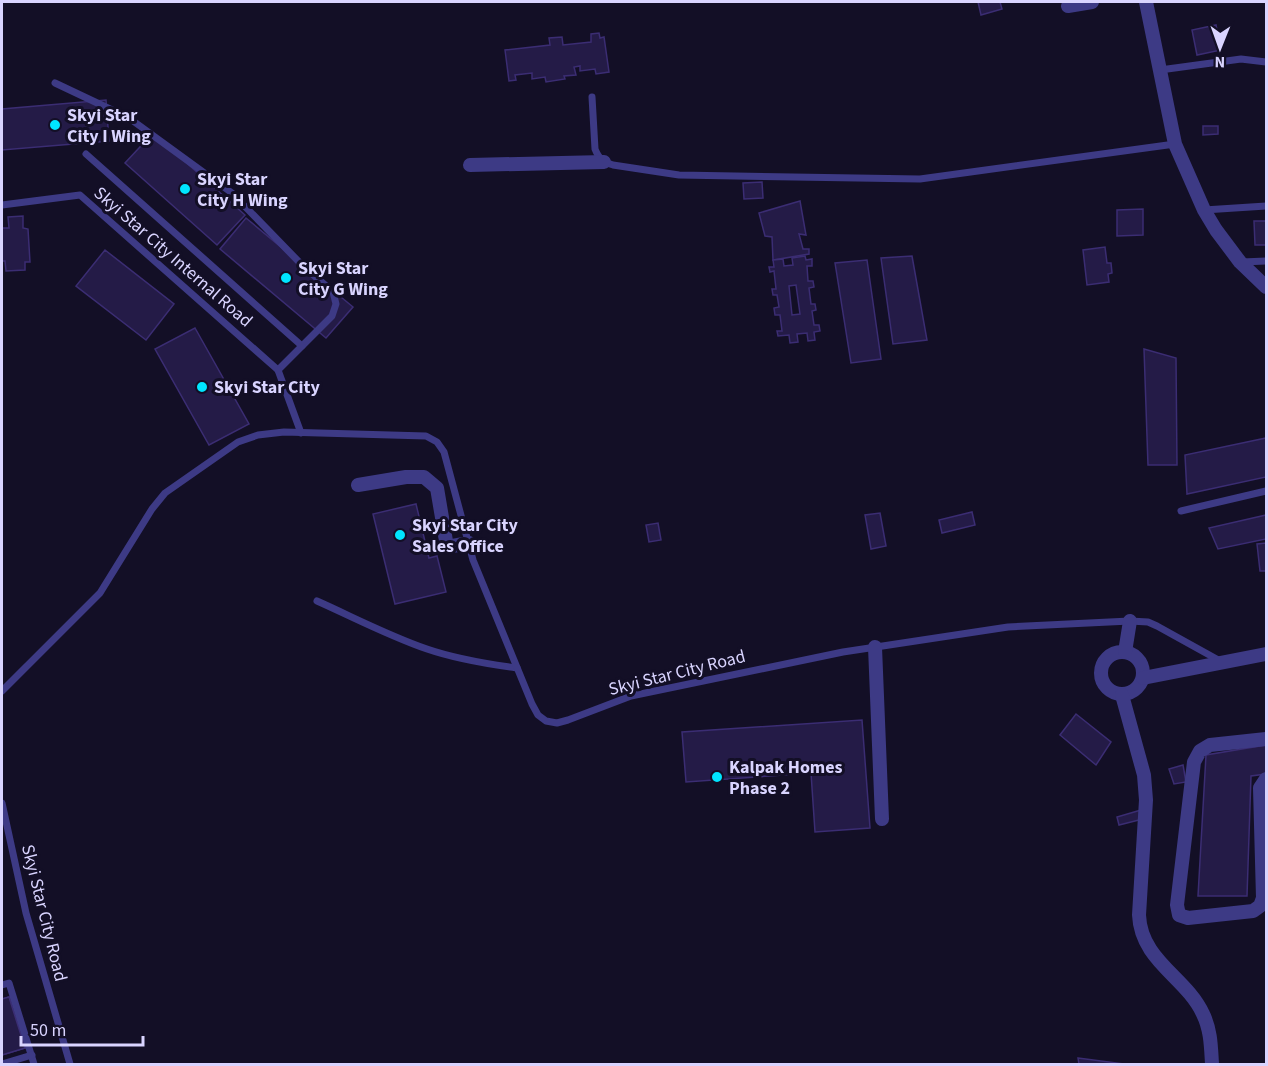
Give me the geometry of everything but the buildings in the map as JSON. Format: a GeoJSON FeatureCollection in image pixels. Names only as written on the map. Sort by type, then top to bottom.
{"type":"FeatureCollection","features":[{"type":"Feature","properties":{"kind":"street"},"geometry":{"type":"LineString","coordinates":[[1068,6],[1092,2]]}},
{"type":"Feature","properties":{"kind":"street"},"geometry":{"type":"LineString","coordinates":[[1146,2],[1174,144],[1204,210],[1216,230],[1240,262],[1266,287]]}},
{"type":"Feature","properties":{"kind":"street"},"geometry":{"type":"LineString","coordinates":[[470,165],[604,162]]}},
{"type":"Feature","properties":{"kind":"street"},"geometry":{"type":"LineString","coordinates":[[358,485],[406,477],[424,477],[436,488],[447,547],[469,543]]}},
{"type":"Feature","properties":{"kind":"street"},"geometry":{"type":"LineString","coordinates":[[1125,652],[1130,621]]}},
{"type":"Feature","properties":{"kind":"street"},"geometry":{"type":"LineString","coordinates":[[876,647],[882,819]]}},
{"type":"Feature","properties":{"kind":"street"},"geometry":{"type":"LineString","coordinates":[[1125,652],[1132,654],[1141,664],[1143,678],[1136,690],[1122,695],[1109,690],[1104,685],[1100,671],[1106,659],[1125,652]]}},
{"type":"Feature","properties":{"kind":"street"},"geometry":{"type":"LineString","coordinates":[[1143,678],[1266,654]]}},
{"type":"Feature","properties":{"kind":"street"},"geometry":{"type":"LineString","coordinates":[[1122,695],[1145,783],[1140,931],[1151,951],[1194,999],[1203,1014],[1211,1043],[1212,1065]]}},
{"type":"Feature","properties":{"kind":"street"},"geometry":{"type":"LineString","coordinates":[[1266,739],[1210,746],[1200,751],[1194,762],[1177,905],[1179,915],[1188,918],[1253,911],[1260,906],[1263,898],[1260,789],[1266,779]]}},
{"type":"Feature","properties":{"kind":"lane"},"geometry":{"type":"LineString","coordinates":[[1160,70],[1240,59],[1266,62]]}},
{"type":"Feature","properties":{"kind":"lane"},"geometry":{"type":"LineString","coordinates":[[55,83],[129,118],[232,193],[302,265],[333,292],[336,304],[332,316],[278,370]]}},
{"type":"Feature","properties":{"kind":"lane"},"geometry":{"type":"LineString","coordinates":[[592,97],[598,157],[604,162],[679,175],[920,179],[1174,144]]}},
{"type":"Feature","properties":{"kind":"lane","name":"Skyi Star City Internal Road"},"geometry":{"type":"LineString","coordinates":[[86,154],[302,346]]}},
{"type":"Feature","properties":{"kind":"lane","name":"Skyi Star City Internal Road"},"geometry":{"type":"LineString","coordinates":[[2,205],[80,195],[278,370],[301,433]]}},
{"type":"Feature","properties":{"kind":"lane"},"geometry":{"type":"LineString","coordinates":[[1204,210],[1266,206]]}},
{"type":"Feature","properties":{"kind":"lane"},"geometry":{"type":"LineString","coordinates":[[1240,262],[1266,261]]}},
{"type":"Feature","properties":{"kind":"lane","name":"Skyi Star City Road"},"geometry":{"type":"LineString","coordinates":[[2,691],[100,593],[152,509],[165,493],[238,442],[258,435],[301,433],[426,436],[437,442],[444,452],[481,581],[538,714],[546,721],[557,723],[631,696],[753,670],[876,647],[1008,627],[1148,622],[1223,662]]}},
{"type":"Feature","properties":{"kind":"lane"},"geometry":{"type":"LineString","coordinates":[[1180,511],[1266,491]]}},
{"type":"Feature","properties":{"kind":"lane"},"geometry":{"type":"LineString","coordinates":[[317,601],[427,650],[478,663],[517,668]]}},
{"type":"Feature","properties":{"kind":"lane","name":"Skyi Star City Road"},"geometry":{"type":"LineString","coordinates":[[2,802],[28,923],[70,1065]]}},
{"type":"Feature","properties":{"kind":"lane"},"geometry":{"type":"LineString","coordinates":[[2,985],[9,983],[34,1065]]}},
{"type":"Feature","properties":{"kind":"lane"},"geometry":{"type":"LineString","coordinates":[[2,1064],[32,1055]]}},
{"type":"Feature","properties":{"kind":"place","name":"Skyi Star City I Wing"},"geometry":{"type":"Point","coordinates":[55,125]}},
{"type":"Feature","properties":{"kind":"place","name":"Skyi Star City H Wing"},"geometry":{"type":"Point","coordinates":[185,189]}},
{"type":"Feature","properties":{"kind":"place","name":"Skyi Star City G Wing"},"geometry":{"type":"Point","coordinates":[286,278]}},
{"type":"Feature","properties":{"kind":"place","name":"Skyi Star City"},"geometry":{"type":"Point","coordinates":[202,387]}},
{"type":"Feature","properties":{"kind":"place","name":"Skyi Star City Sales Office"},"geometry":{"type":"Point","coordinates":[400,535]}},
{"type":"Feature","properties":{"kind":"place","name":"Kalpak Homes Phase 2"},"geometry":{"type":"Point","coordinates":[717,777]}}]}
